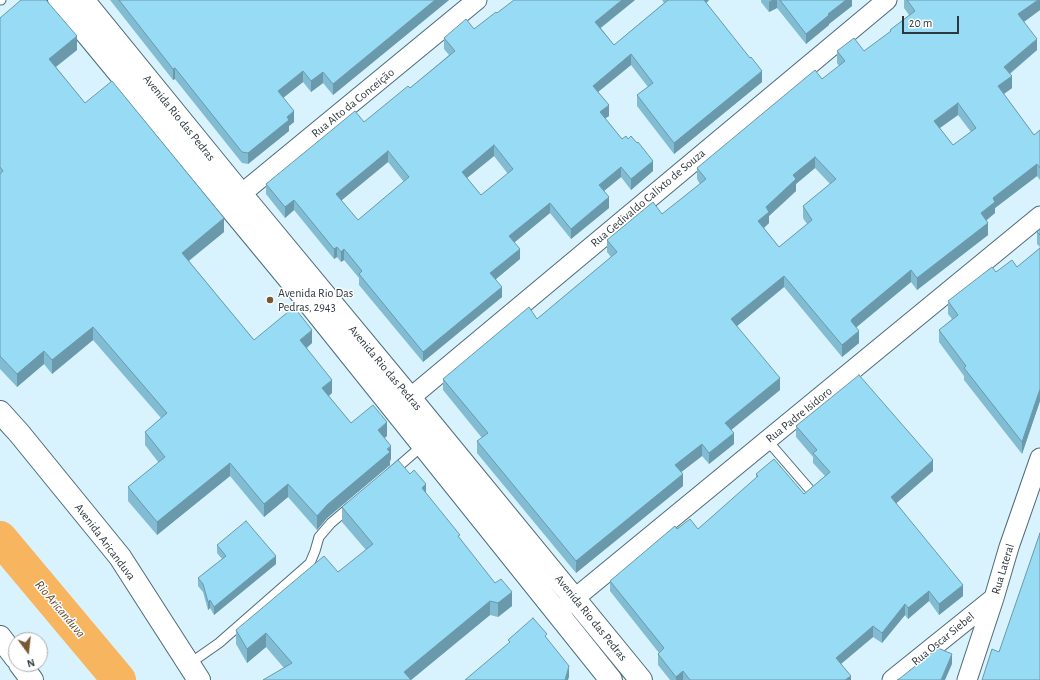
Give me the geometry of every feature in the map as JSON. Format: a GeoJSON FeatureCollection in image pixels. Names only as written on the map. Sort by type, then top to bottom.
{"type":"FeatureCollection","features":[{"type":"Feature","properties":{"kind":"main road","name":"Avenida Rio das Pedras"},"geometry":{"type":"LineString","coordinates":[[83,0],[234,199]]}},
{"type":"Feature","properties":{"kind":"main road","name":"Avenida Rio das Pedras"},"geometry":{"type":"LineString","coordinates":[[63,1],[234,199],[403,404],[574,598],[641,680]]}},
{"type":"Feature","properties":{"kind":"main road","name":"Avenida Rio das Pedras"},"geometry":{"type":"LineString","coordinates":[[403,404],[423,445],[611,680]]}},
{"type":"Feature","properties":{"kind":"main road","name":"Avenida Aricanduva"},"geometry":{"type":"LineString","coordinates":[[0,412],[19,433],[120,557],[194,672]]}},
{"type":"Feature","properties":{"kind":"main road"},"geometry":{"type":"LineString","coordinates":[[0,637],[8,648]]}},
{"type":"Feature","properties":{"kind":"street","name":"Rua Alto da Conceição"},"geometry":{"type":"LineString","coordinates":[[234,199],[477,0]]}},
{"type":"Feature","properties":{"kind":"street","name":"Rua Gedivaldo Calixto de Souza"},"geometry":{"type":"LineString","coordinates":[[403,404],[876,3]]}},
{"type":"Feature","properties":{"kind":"street","name":"Rua Padre Isidoro"},"geometry":{"type":"LineString","coordinates":[[557,613],[1040,216]]}},
{"type":"Feature","properties":{"kind":"street","name":"Rua Lateral"},"geometry":{"type":"LineString","coordinates":[[966,680],[994,598],[1009,547],[1040,458]]}},
{"type":"Feature","properties":{"kind":"street","name":"Rua Oscar Siebel"},"geometry":{"type":"LineString","coordinates":[[892,680],[994,598]]}},
{"type":"Feature","properties":{"kind":"lane"},"geometry":{"type":"LineString","coordinates":[[768,440],[811,491]]}},
{"type":"Feature","properties":{"kind":"lane"},"geometry":{"type":"LineString","coordinates":[[383,479],[423,445]]}},
{"type":"Feature","properties":{"kind":"lane"},"geometry":{"type":"LineString","coordinates":[[194,672],[219,643],[310,563],[316,550],[319,537],[331,523],[354,504]]}},
{"type":"Feature","properties":{"kind":"building"},"geometry":{"type":"Polygon","coordinates":[[[21,0],[46,0],[77,36],[49,59],[85,103],[112,81],[224,218],[182,253],[254,340],[294,307],[312,330],[300,340],[332,380],[322,388],[351,423],[373,405],[387,422],[378,430],[391,446],[387,449],[390,452],[327,505],[317,516],[288,484],[264,504],[230,463],[157,522],[128,487],[165,457],[145,432],[167,413],[93,327],[52,360],[44,351],[17,374],[0,356],[0,174],[3,171],[0,167],[0,18],[21,0]]]}},
{"type":"Feature","properties":{"kind":"building"},"geometry":{"type":"Polygon","coordinates":[[[119,0],[435,0],[333,84],[323,72],[311,81],[303,71],[278,91],[294,111],[287,117],[289,120],[248,153],[242,152],[175,68],[173,69],[119,0]]]}},
{"type":"Feature","properties":{"kind":"building"},"geometry":{"type":"Polygon","coordinates":[[[514,0],[622,0],[595,22],[614,45],[668,0],[704,0],[762,71],[674,143],[637,95],[653,83],[631,54],[593,86],[609,105],[600,112],[622,139],[626,136],[628,139],[631,136],[637,143],[638,142],[653,161],[631,179],[621,167],[599,185],[609,197],[571,229],[550,203],[509,236],[520,249],[490,273],[502,287],[423,352],[359,274],[362,271],[344,249],[341,252],[337,247],[334,249],[294,200],[285,207],[266,184],[355,111],[364,122],[408,86],[410,88],[455,51],[444,38],[466,19],[474,29],[496,12],[497,13],[514,0]],[[494,145],[462,172],[481,195],[513,169],[494,145]],[[388,151],[336,194],[358,220],[409,177],[388,151]]]}},
{"type":"Feature","properties":{"kind":"building"},"geometry":{"type":"Polygon","coordinates":[[[780,0],[846,0],[806,34],[780,0]]]}},
{"type":"Feature","properties":{"kind":"building"},"geometry":{"type":"Polygon","coordinates":[[[907,0],[1038,0],[1018,14],[1037,39],[1004,67],[1012,76],[998,86],[1034,135],[1040,130],[1040,168],[1037,164],[993,198],[995,202],[981,213],[988,223],[917,278],[911,270],[852,319],[851,321],[859,331],[842,345],[784,276],[731,319],[780,378],[725,423],[734,433],[709,453],[702,444],[675,465],[683,474],[576,561],[477,441],[488,433],[443,379],[529,307],[537,319],[617,252],[607,240],[653,202],[662,214],[706,179],[697,168],[815,70],[822,79],[845,61],[837,51],[854,38],[864,51],[915,11],[907,0]],[[958,103],[934,121],[953,145],[976,128],[958,103]],[[815,157],[793,175],[796,179],[766,207],[769,212],[758,221],[779,247],[812,220],[803,206],[836,179],[815,157]]]}},
{"type":"Feature","properties":{"kind":"building"},"geometry":{"type":"Polygon","coordinates":[[[1040,248],[1040,389],[1022,442],[964,368],[966,366],[939,330],[958,315],[948,301],[992,267],[996,272],[1012,260],[1017,267],[1040,248]]]}},
{"type":"Feature","properties":{"kind":"building"},"geometry":{"type":"Polygon","coordinates":[[[859,375],[933,460],[891,497],[963,585],[939,604],[929,591],[908,608],[905,604],[882,633],[873,626],[836,658],[851,676],[845,680],[690,680],[683,671],[676,677],[658,654],[664,648],[610,581],[675,526],[677,529],[690,519],[698,529],[758,476],[756,474],[774,459],[804,494],[830,472],[813,453],[817,450],[796,426],[859,375]]]}},
{"type":"Feature","properties":{"kind":"building"},"geometry":{"type":"Polygon","coordinates":[[[398,460],[410,474],[414,470],[426,484],[422,488],[460,535],[458,536],[495,583],[501,579],[512,592],[498,603],[490,601],[404,672],[411,680],[263,680],[292,663],[266,633],[247,649],[236,630],[324,556],[338,572],[373,544],[342,507],[398,460]]]}},
{"type":"Feature","properties":{"kind":"building"},"geometry":{"type":"Polygon","coordinates":[[[246,521],[276,556],[214,607],[210,600],[208,602],[203,584],[198,578],[226,556],[217,545],[246,521]]]}},
{"type":"Feature","properties":{"kind":"building"},"geometry":{"type":"Polygon","coordinates":[[[1040,533],[1040,680],[982,680],[992,649],[999,652],[1040,533]]]}},
{"type":"Feature","properties":{"kind":"building"},"geometry":{"type":"Polygon","coordinates":[[[533,618],[547,634],[545,636],[569,666],[565,680],[465,680],[510,642],[508,640],[533,618]]]}},
{"type":"Feature","properties":{"kind":"building"},"geometry":{"type":"Polygon","coordinates":[[[938,648],[952,654],[941,680],[897,680],[899,679],[938,648]]]}},
{"type":"Feature","properties":{"kind":"waterway","name":"Rio Aricanduva"},"geometry":{"type":"LineString","coordinates":[[0,538],[119,680]]}},
{"type":"Feature","properties":{"kind":"place","name":"Avenida Rio Das Pedras, 2943"},"geometry":{"type":"Point","coordinates":[270,300]}}]}
